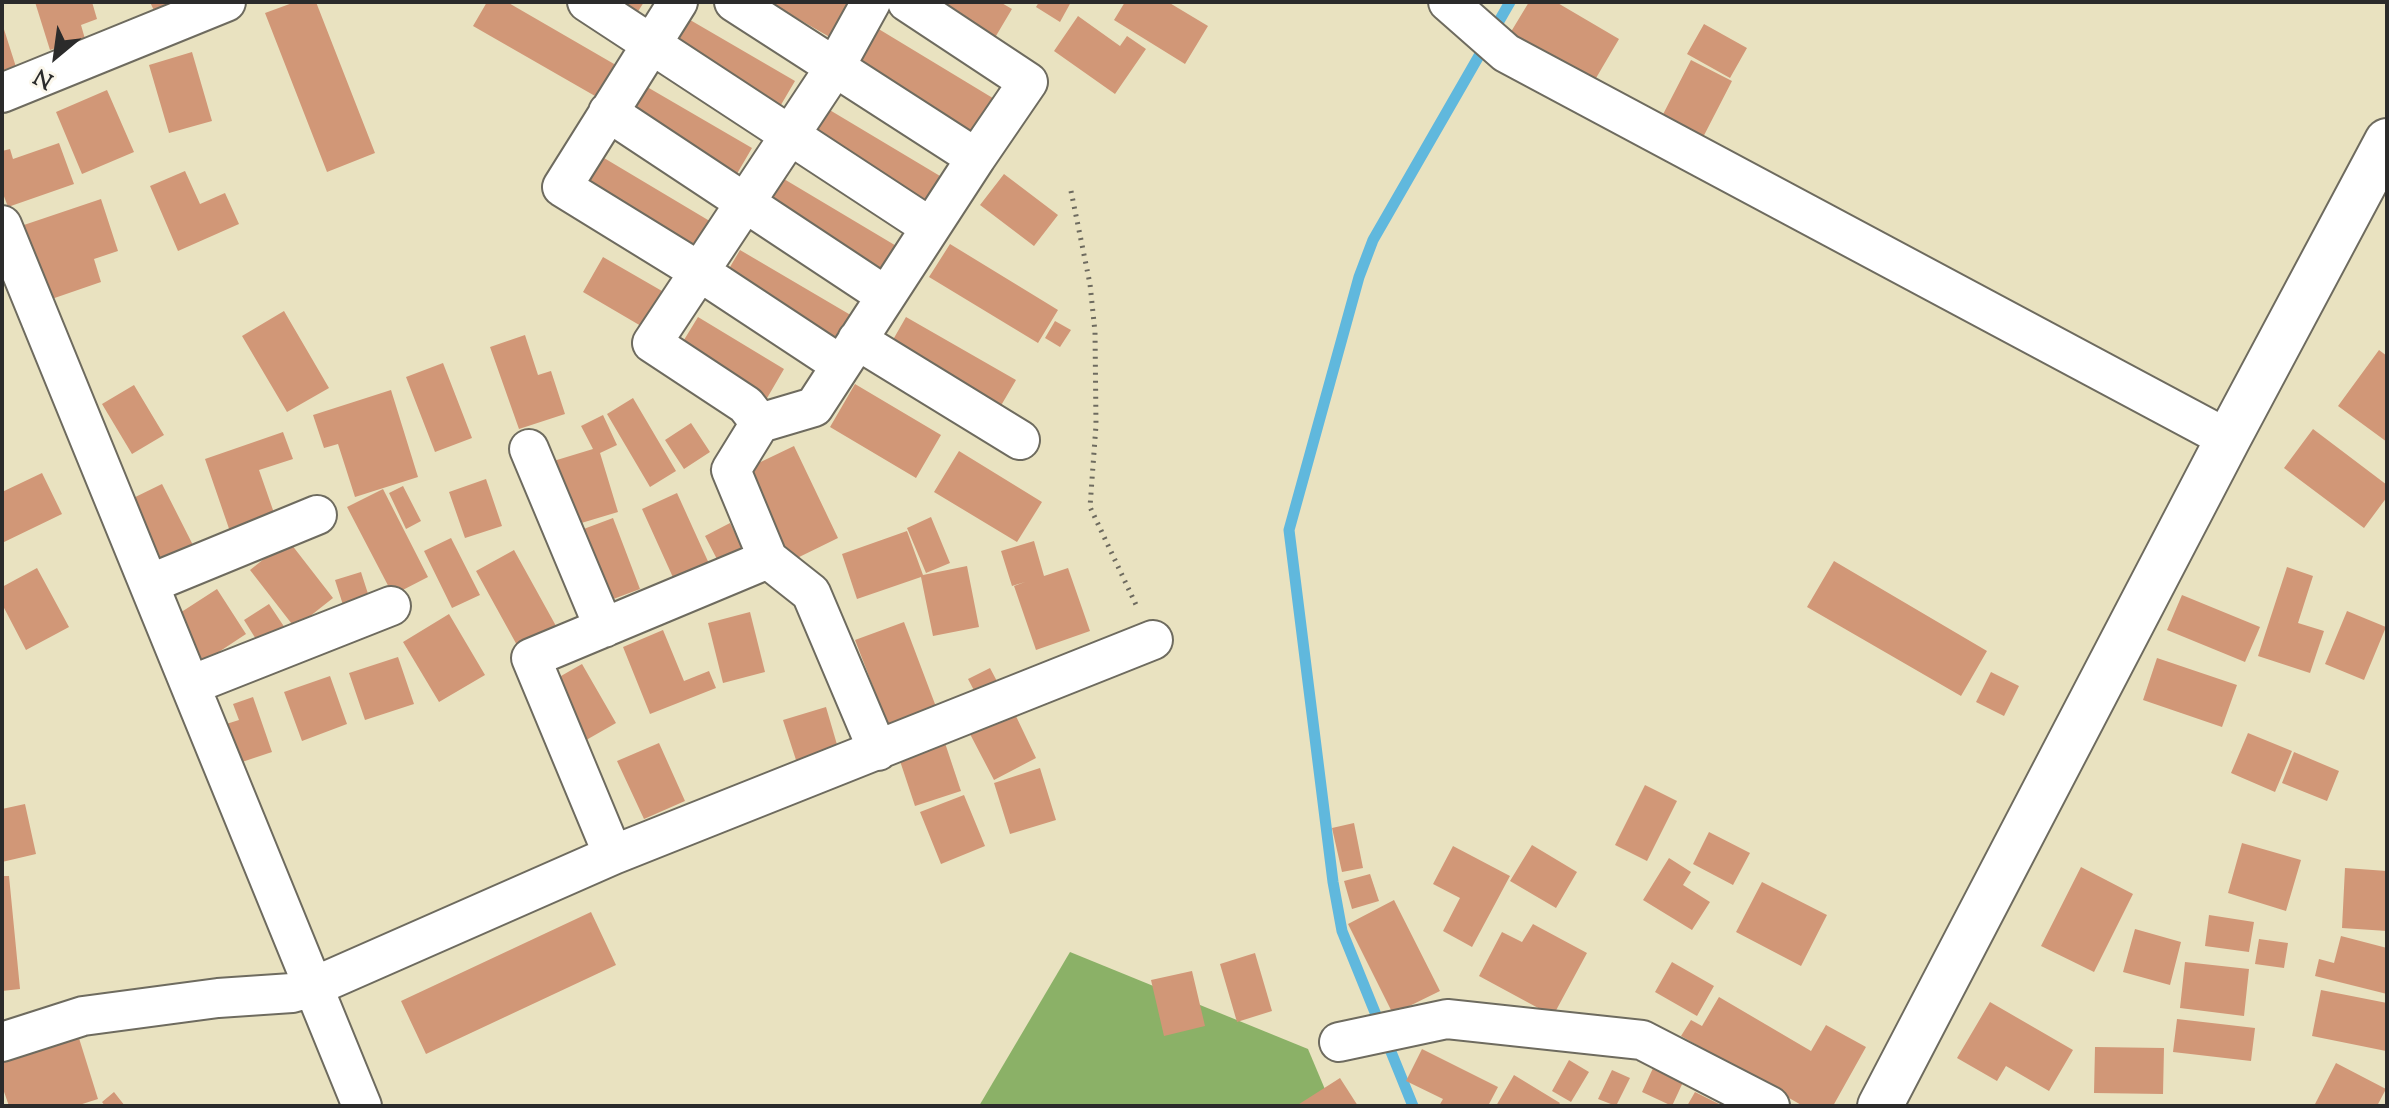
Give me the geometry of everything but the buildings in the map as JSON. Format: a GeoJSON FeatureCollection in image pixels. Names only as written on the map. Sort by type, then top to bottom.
{"type":"FeatureCollection","features":[{"type":"Feature","properties":{"kind":"street"},"geometry":{"type":"LineString","coordinates":[[2,93],[226,2]]}},
{"type":"Feature","properties":{"kind":"street"},"geometry":{"type":"LineString","coordinates":[[587,2],[930,227]]}},
{"type":"Feature","properties":{"kind":"street"},"geometry":{"type":"LineString","coordinates":[[678,2],[562,187],[700,272],[1020,440]]}},
{"type":"Feature","properties":{"kind":"street"},"geometry":{"type":"LineString","coordinates":[[734,2],[976,158]]}},
{"type":"Feature","properties":{"kind":"street"},"geometry":{"type":"LineString","coordinates":[[760,423],[746,405],[652,343],[835,67],[871,2]]}},
{"type":"Feature","properties":{"kind":"street"},"geometry":{"type":"LineString","coordinates":[[878,751],[811,593],[768,559],[731,470],[760,423],[814,407],[1028,82],[907,2]]}},
{"type":"Feature","properties":{"kind":"street"},"geometry":{"type":"LineString","coordinates":[[1448,2],[1506,53],[2228,439]]}},
{"type":"Feature","properties":{"kind":"street"},"geometry":{"type":"LineString","coordinates":[[608,112],[886,296]]}},
{"type":"Feature","properties":{"kind":"street"},"geometry":{"type":"LineString","coordinates":[[1880,1106],[2387,141]]}},
{"type":"Feature","properties":{"kind":"street"},"geometry":{"type":"LineString","coordinates":[[2,225],[362,1106]]}},
{"type":"Feature","properties":{"kind":"street"},"geometry":{"type":"LineString","coordinates":[[529,449],[604,628]]}},
{"type":"Feature","properties":{"kind":"street"},"geometry":{"type":"LineString","coordinates":[[149,584],[317,515]]}},
{"type":"Feature","properties":{"kind":"street"},"geometry":{"type":"LineString","coordinates":[[613,855],[531,658],[768,559]]}},
{"type":"Feature","properties":{"kind":"street"},"geometry":{"type":"LineString","coordinates":[[191,685],[391,606]]}},
{"type":"Feature","properties":{"kind":"street"},"geometry":{"type":"LineString","coordinates":[[2,1042],[83,1016],[218,998],[292,993],[313,987],[613,855],[1153,640]]}},
{"type":"Feature","properties":{"kind":"street"},"geometry":{"type":"LineString","coordinates":[[1339,1042],[1447,1019],[1642,1040],[1770,1106]]}},
{"type":"Feature","properties":{"kind":"path"},"geometry":{"type":"LineString","coordinates":[[1071,191],[1090,284],[1095,332],[1096,425],[1090,507],[1153,640]]}},
{"type":"Feature","properties":{"kind":"green space"},"geometry":{"type":"Polygon","coordinates":[[[1070,952],[1308,1049],[1332,1106],[979,1106],[1070,952]]]}},
{"type":"Feature","properties":{"kind":"waterway"},"geometry":{"type":"LineString","coordinates":[[1413,1106],[1342,931],[1333,882],[1289,530],[1359,277],[1373,240],[1510,2]]}}]}
